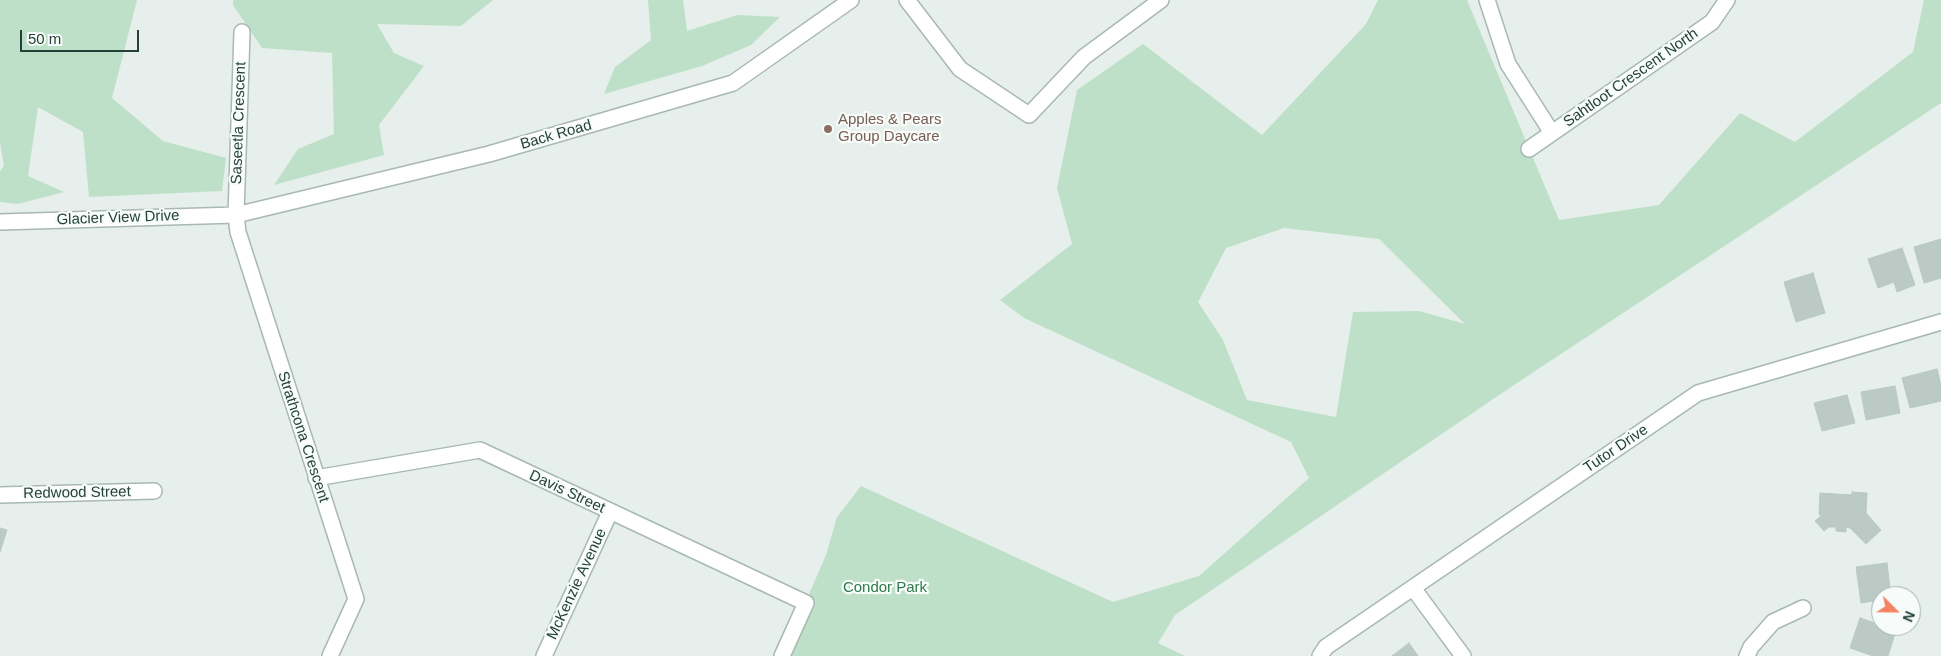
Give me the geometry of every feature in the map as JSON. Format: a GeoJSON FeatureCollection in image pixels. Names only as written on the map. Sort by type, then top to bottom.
{"type":"FeatureCollection","features":[{"type":"Feature","properties":{"kind":"street","name":"Back Road"},"geometry":{"type":"LineString","coordinates":[[236,215],[489,154],[733,83],[851,0]]}},
{"type":"Feature","properties":{"kind":"street"},"geometry":{"type":"LineString","coordinates":[[907,0],[960,69],[1029,115],[1084,57],[1161,0]]}},
{"type":"Feature","properties":{"kind":"street"},"geometry":{"type":"LineString","coordinates":[[1487,0],[1508,64],[1552,133]]}},
{"type":"Feature","properties":{"kind":"street","name":"Sahtloot Crescent North"},"geometry":{"type":"LineString","coordinates":[[1529,149],[1712,22],[1727,0]]}},
{"type":"Feature","properties":{"kind":"street","name":"Saseetla Crescent"},"geometry":{"type":"LineString","coordinates":[[236,215],[242,32]]}},
{"type":"Feature","properties":{"kind":"street","name":"Glacier View Drive"},"geometry":{"type":"LineString","coordinates":[[0,222],[236,215]]}},
{"type":"Feature","properties":{"kind":"street","name":"Strathcona Crescent"},"geometry":{"type":"LineString","coordinates":[[236,215],[238,232],[356,599],[330,656]]}},
{"type":"Feature","properties":{"kind":"street","name":"Tutor Drive"},"geometry":{"type":"LineString","coordinates":[[1323,652],[1413,588],[1698,393],[1941,322]]}},
{"type":"Feature","properties":{"kind":"street","name":"Davis Street"},"geometry":{"type":"LineString","coordinates":[[316,478],[480,450],[806,603],[782,656]]}},
{"type":"Feature","properties":{"kind":"street","name":"Redwood Street"},"geometry":{"type":"LineString","coordinates":[[0,494],[154,490]]}},
{"type":"Feature","properties":{"kind":"street","name":"McKenzie Avenue"},"geometry":{"type":"LineString","coordinates":[[544,656],[610,512]]}},
{"type":"Feature","properties":{"kind":"street"},"geometry":{"type":"LineString","coordinates":[[1413,588],[1463,656]]}},
{"type":"Feature","properties":{"kind":"street"},"geometry":{"type":"LineString","coordinates":[[1747,656],[1751,647],[1773,622],[1803,608]]}},
{"type":"Feature","properties":{"kind":"green space"},"geometry":{"type":"Polygon","coordinates":[[[0,0],[137,0],[112,98],[163,141],[226,158],[222,191],[89,197],[83,132],[38,107],[28,176],[64,192],[18,204],[0,202],[0,171],[4,166],[0,142],[0,0]]]}},
{"type":"Feature","properties":{"kind":"green space"},"geometry":{"type":"Polygon","coordinates":[[[233,0],[493,0],[461,26],[377,24],[394,53],[424,66],[379,125],[384,155],[274,185],[298,149],[334,134],[332,53],[262,48],[233,5],[233,0]]]}},
{"type":"Feature","properties":{"kind":"green space"},"geometry":{"type":"Polygon","coordinates":[[[648,0],[683,0],[687,31],[737,15],[780,17],[751,45],[702,66],[604,94],[615,67],[651,40],[648,0]]]}},
{"type":"Feature","properties":{"kind":"green space","name":"Condor Park"},"geometry":{"type":"Polygon","coordinates":[[[1378,0],[1467,0],[1559,220],[1659,205],[1740,113],[1795,142],[1913,52],[1924,0],[1941,0],[1941,103],[1511,387],[1175,615],[1158,643],[1185,656],[782,656],[826,555],[837,517],[861,486],[1113,602],[1199,576],[1309,478],[1291,442],[1024,318],[1000,300],[1072,244],[1057,188],[1077,90],[1143,44],[1262,135],[1366,24],[1378,0]],[[1284,228],[1226,248],[1198,302],[1223,340],[1247,400],[1336,417],[1353,312],[1419,311],[1465,324],[1379,239],[1284,228]]]}},
{"type":"Feature","properties":{"kind":"building"},"geometry":{"type":"Polygon","coordinates":[[[1941,239],[1941,278],[1924,283],[1914,247],[1941,239]]]}},
{"type":"Feature","properties":{"kind":"building"},"geometry":{"type":"Polygon","coordinates":[[[1902,248],[1915,285],[1897,292],[1894,282],[1878,288],[1868,259],[1902,248]]]}},
{"type":"Feature","properties":{"kind":"building"},"geometry":{"type":"Polygon","coordinates":[[[1813,273],[1825,313],[1796,322],[1784,282],[1813,273]]]}},
{"type":"Feature","properties":{"kind":"building"},"geometry":{"type":"Polygon","coordinates":[[[1937,369],[1941,386],[1941,401],[1910,408],[1902,378],[1937,369]]]}},
{"type":"Feature","properties":{"kind":"building"},"geometry":{"type":"Polygon","coordinates":[[[1895,386],[1900,413],[1866,420],[1861,392],[1895,386]]]}},
{"type":"Feature","properties":{"kind":"building"},"geometry":{"type":"Polygon","coordinates":[[[1847,395],[1855,423],[1822,431],[1814,403],[1847,395]]]}},
{"type":"Feature","properties":{"kind":"building"},"geometry":{"type":"Polygon","coordinates":[[[1852,492],[1867,493],[1866,513],[1881,530],[1866,544],[1850,528],[1846,527],[1846,532],[1836,531],[1836,527],[1829,527],[1824,531],[1815,521],[1821,516],[1819,514],[1820,493],[1852,495],[1852,492]]]}},
{"type":"Feature","properties":{"kind":"building"},"geometry":{"type":"Polygon","coordinates":[[[0,528],[7,530],[0,552],[0,528]]]}},
{"type":"Feature","properties":{"kind":"building"},"geometry":{"type":"Polygon","coordinates":[[[1887,563],[1890,586],[1871,586],[1871,602],[1861,603],[1856,567],[1887,563]]]}},
{"type":"Feature","properties":{"kind":"building"},"geometry":{"type":"Polygon","coordinates":[[[1860,618],[1871,622],[1871,636],[1894,636],[1888,656],[1873,656],[1850,648],[1860,618]]]}},
{"type":"Feature","properties":{"kind":"building"},"geometry":{"type":"Polygon","coordinates":[[[1409,643],[1418,656],[1392,656],[1409,643]]]}},
{"type":"Feature","properties":{"kind":"place","name":"Apples & Pears Group Daycare"},"geometry":{"type":"Point","coordinates":[828,129]}}]}
